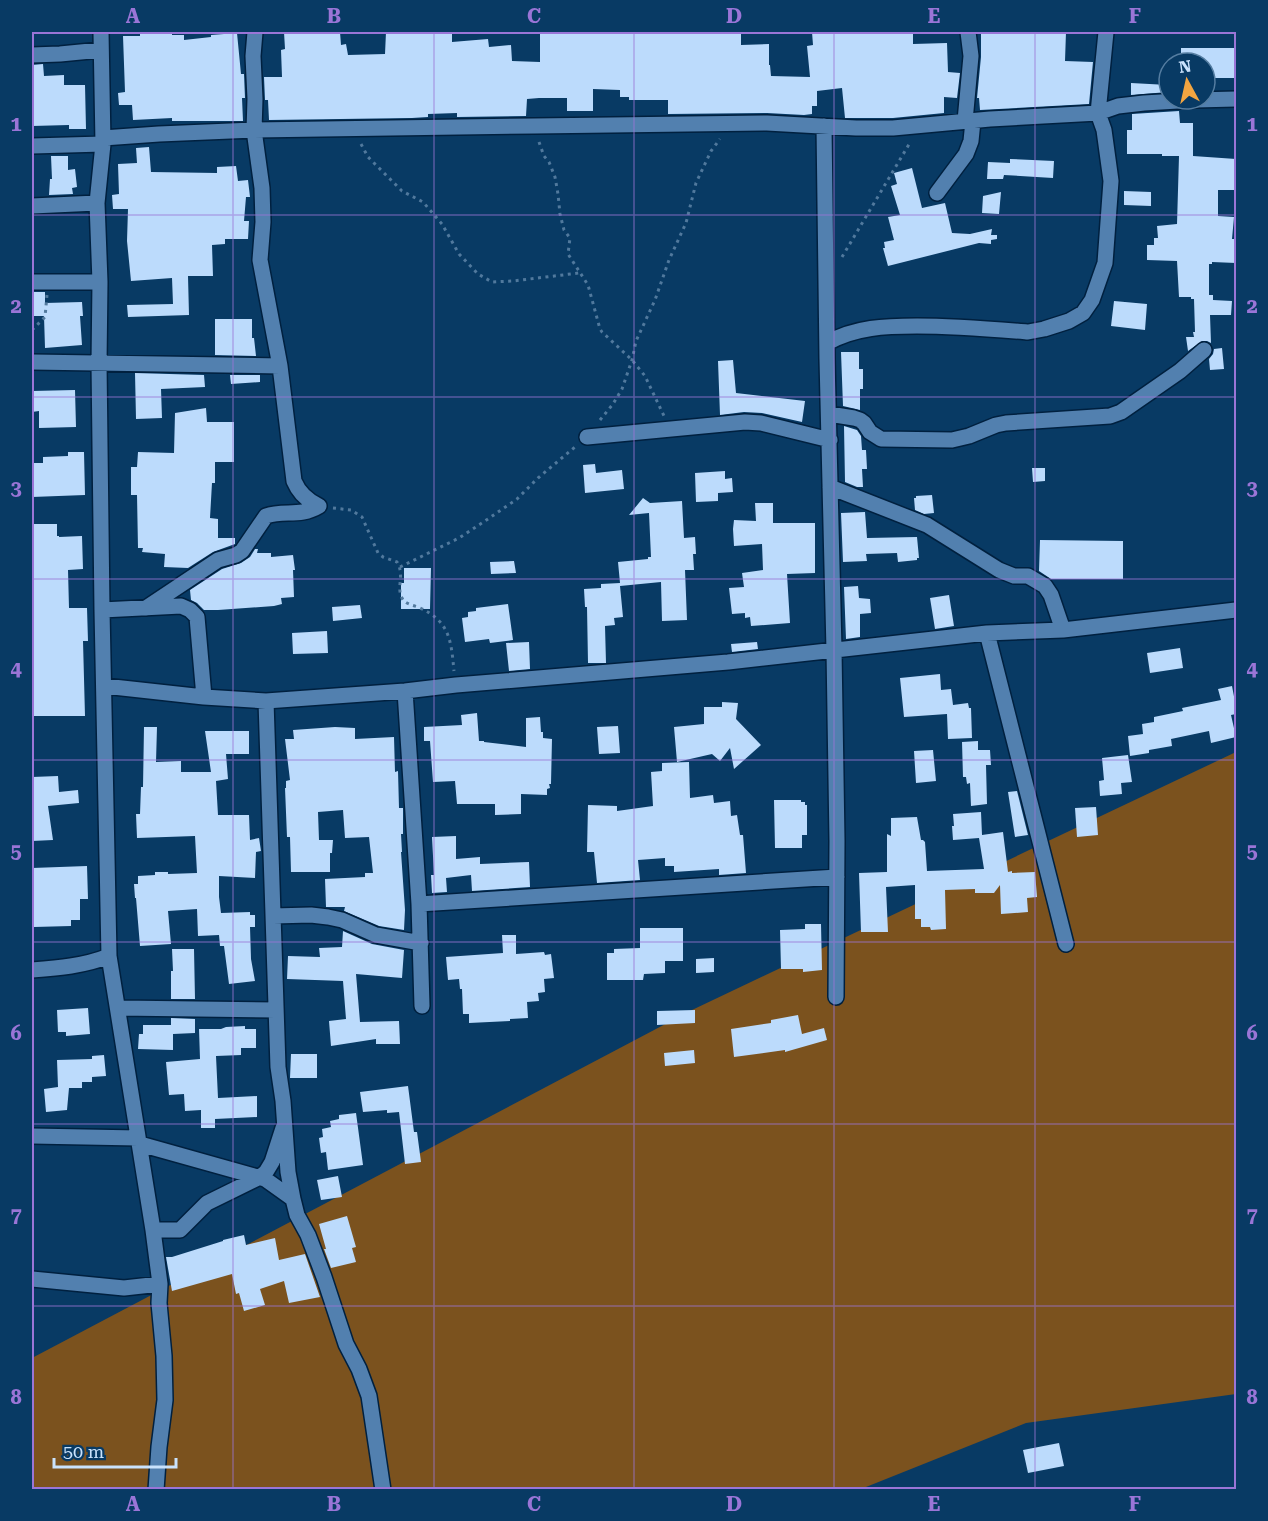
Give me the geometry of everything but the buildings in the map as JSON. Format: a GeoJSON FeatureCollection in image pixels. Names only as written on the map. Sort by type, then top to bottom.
{"type":"FeatureCollection","features":[{"type":"Feature","properties":{"kind":"street"},"geometry":{"type":"LineString","coordinates":[[101,32],[103,141],[97,203],[109,956],[160,1284],[159,1303],[165,1401],[156,1490]]}},
{"type":"Feature","properties":{"kind":"street"},"geometry":{"type":"LineString","coordinates":[[255,32],[254,130],[262,188],[263,222],[260,260],[280,366],[294,481],[307,500],[319,506]]}},
{"type":"Feature","properties":{"kind":"street"},"geometry":{"type":"LineString","coordinates":[[937,193],[966,154],[971,141],[969,121],[971,56],[968,32]]}},
{"type":"Feature","properties":{"kind":"street"},"geometry":{"type":"LineString","coordinates":[[827,343],[845,334],[885,326],[952,326],[1035,332],[1069,321],[1083,313],[1092,300],[1105,263],[1112,181],[1104,130],[1098,113],[1106,32]]}},
{"type":"Feature","properties":{"kind":"street"},"geometry":{"type":"LineString","coordinates":[[32,55],[101,50]]}},
{"type":"Feature","properties":{"kind":"street"},"geometry":{"type":"LineString","coordinates":[[32,146],[159,134],[254,130],[767,123],[893,128],[1098,113],[1118,106],[1144,103],[1236,99]]}},
{"type":"Feature","properties":{"kind":"street"},"geometry":{"type":"LineString","coordinates":[[825,126],[837,877],[836,997]]}},
{"type":"Feature","properties":{"kind":"street"},"geometry":{"type":"LineString","coordinates":[[32,206],[97,203]]}},
{"type":"Feature","properties":{"kind":"street"},"geometry":{"type":"LineString","coordinates":[[32,282],[100,282]]}},
{"type":"Feature","properties":{"kind":"street"},"geometry":{"type":"LineString","coordinates":[[829,414],[860,420],[870,432],[881,439],[952,440],[1006,423],[1110,416],[1121,412],[1180,371],[1204,350]]}},
{"type":"Feature","properties":{"kind":"street"},"geometry":{"type":"LineString","coordinates":[[32,362],[280,366]]}},
{"type":"Feature","properties":{"kind":"street"},"geometry":{"type":"LineString","coordinates":[[586,437],[728,423],[762,423],[830,440]]}},
{"type":"Feature","properties":{"kind":"street"},"geometry":{"type":"LineString","coordinates":[[830,487],[927,525],[999,570],[1014,576],[1028,576],[1045,586],[1051,595],[1064,630]]}},
{"type":"Feature","properties":{"kind":"street"},"geometry":{"type":"LineString","coordinates":[[146,608],[219,560],[242,551],[266,516],[304,513],[319,506]]}},
{"type":"Feature","properties":{"kind":"street"},"geometry":{"type":"LineString","coordinates":[[102,610],[181,606],[190,610],[197,617],[204,697]]}},
{"type":"Feature","properties":{"kind":"street"},"geometry":{"type":"LineString","coordinates":[[104,686],[266,701],[728,662],[987,633],[1064,630],[1236,610]]}},
{"type":"Feature","properties":{"kind":"street"},"geometry":{"type":"LineString","coordinates":[[987,633],[1066,944]]}},
{"type":"Feature","properties":{"kind":"street"},"geometry":{"type":"LineString","coordinates":[[405,691],[419,904],[422,1006]]}},
{"type":"Feature","properties":{"kind":"street"},"geometry":{"type":"LineString","coordinates":[[266,701],[278,1067],[285,1121],[288,1172],[297,1215],[311,1242],[346,1344],[369,1396],[383,1490]]}},
{"type":"Feature","properties":{"kind":"street"},"geometry":{"type":"LineString","coordinates":[[419,904],[837,877]]}},
{"type":"Feature","properties":{"kind":"street"},"geometry":{"type":"LineString","coordinates":[[273,916],[328,917],[342,920],[376,935],[421,943]]}},
{"type":"Feature","properties":{"kind":"street"},"geometry":{"type":"LineString","coordinates":[[32,970],[78,966],[109,956]]}},
{"type":"Feature","properties":{"kind":"street"},"geometry":{"type":"LineString","coordinates":[[118,1008],[276,1010]]}},
{"type":"Feature","properties":{"kind":"street"},"geometry":{"type":"LineString","coordinates":[[153,1230],[180,1230],[207,1203],[260,1177],[272,1162],[285,1121]]}},
{"type":"Feature","properties":{"kind":"street"},"geometry":{"type":"LineString","coordinates":[[32,1136],[139,1141],[260,1177],[271,1182],[293,1199]]}},
{"type":"Feature","properties":{"kind":"street"},"geometry":{"type":"LineString","coordinates":[[32,1279],[124,1288],[160,1284]]}},
{"type":"Feature","properties":{"kind":"path"},"geometry":{"type":"LineString","coordinates":[[400,567],[459,538],[517,499],[586,437],[613,404],[622,389],[640,330],[655,300],[669,260],[686,223],[696,183],[711,151],[732,124]]}},
{"type":"Feature","properties":{"kind":"path"},"geometry":{"type":"LineString","coordinates":[[534,126],[544,156],[555,177],[560,214],[564,230],[570,238],[568,254],[588,285],[602,332],[632,360],[647,380],[670,429]]}},
{"type":"Feature","properties":{"kind":"path"},"geometry":{"type":"LineString","coordinates":[[353,129],[368,156],[402,190],[423,202],[442,224],[459,254],[478,274],[492,282],[580,273]]}},
{"type":"Feature","properties":{"kind":"path"},"geometry":{"type":"LineString","coordinates":[[841,258],[912,140]]}},
{"type":"Feature","properties":{"kind":"path"},"geometry":{"type":"LineString","coordinates":[[32,330],[45,317],[48,282]]}},
{"type":"Feature","properties":{"kind":"path"},"geometry":{"type":"LineString","coordinates":[[319,506],[351,510],[362,517],[378,553],[394,560],[400,567],[402,599],[426,611],[448,631],[452,643],[456,685]]}},
{"type":"Feature","properties":{"kind":"shaded area"},"geometry":{"type":"Polygon","coordinates":[[[1236,752],[1236,1394],[1026,1423],[861,1489],[32,1490],[32,1358],[692,1010],[1236,752]]]}}]}
